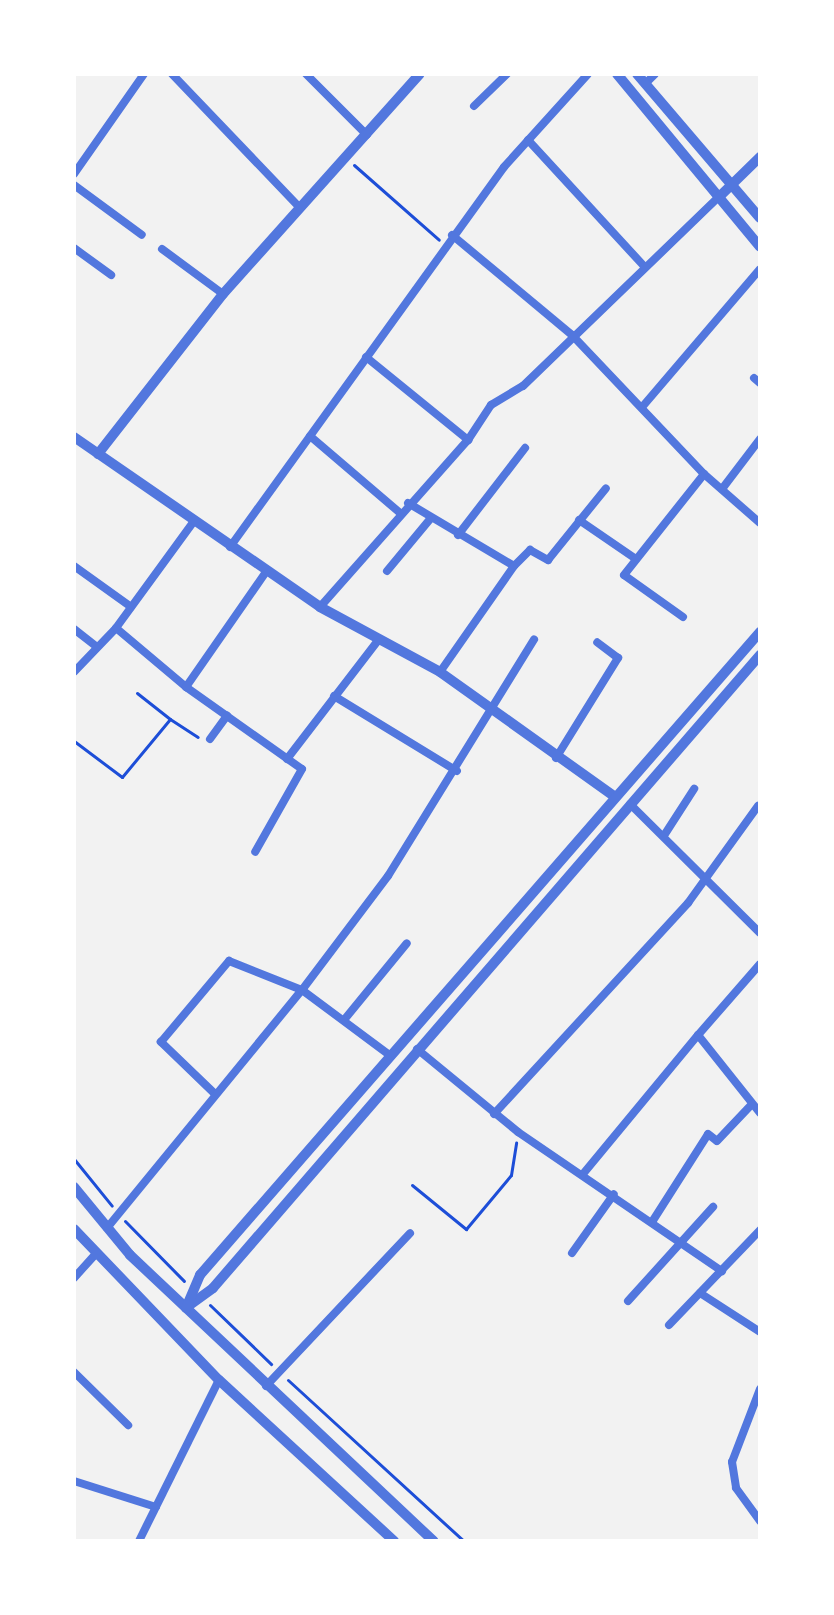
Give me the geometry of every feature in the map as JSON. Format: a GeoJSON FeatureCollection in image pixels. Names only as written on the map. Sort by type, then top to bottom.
{"type":"FeatureCollection","features":[{"type":"Feature","properties":{"kind":"street"},"geometry":{"type":"LineString","coordinates":[[74,174],[144,74]]}},
{"type":"Feature","properties":{"kind":"street"},"geometry":{"type":"LineString","coordinates":[[172,74],[299,207]]}},
{"type":"Feature","properties":{"kind":"street"},"geometry":{"type":"LineString","coordinates":[[306,74],[367,135]]}},
{"type":"Feature","properties":{"kind":"street"},"geometry":{"type":"LineString","coordinates":[[98,454],[223,294],[420,74]]}},
{"type":"Feature","properties":{"kind":"street"},"geometry":{"type":"LineString","coordinates":[[474,106],[507,74]]}},
{"type":"Feature","properties":{"kind":"street"},"geometry":{"type":"LineString","coordinates":[[230,547],[452,235],[528,140],[588,74]]}},
{"type":"Feature","properties":{"kind":"street"},"geometry":{"type":"LineString","coordinates":[[617,74],[760,247]]}},
{"type":"Feature","properties":{"kind":"street"},"geometry":{"type":"LineString","coordinates":[[637,74],[760,218]]}},
{"type":"Feature","properties":{"kind":"street"},"geometry":{"type":"LineString","coordinates":[[645,84],[655,74]]}},
{"type":"Feature","properties":{"kind":"street"},"geometry":{"type":"LineString","coordinates":[[528,140],[643,265]]}},
{"type":"Feature","properties":{"kind":"street"},"geometry":{"type":"LineString","coordinates":[[320,607],[399,512],[468,440],[491,405],[523,386],[643,265],[760,157]]}},
{"type":"Feature","properties":{"kind":"street"},"geometry":{"type":"LineString","coordinates":[[74,185],[142,235]]}},
{"type":"Feature","properties":{"kind":"street"},"geometry":{"type":"LineString","coordinates":[[452,235],[572,335],[643,406],[704,474],[760,523]]}},
{"type":"Feature","properties":{"kind":"street"},"geometry":{"type":"LineString","coordinates":[[74,248],[111,275]]}},
{"type":"Feature","properties":{"kind":"street"},"geometry":{"type":"LineString","coordinates":[[162,249],[223,294]]}},
{"type":"Feature","properties":{"kind":"street"},"geometry":{"type":"LineString","coordinates":[[643,406],[760,269]]}},
{"type":"Feature","properties":{"kind":"street"},"geometry":{"type":"LineString","coordinates":[[366,357],[468,440]]}},
{"type":"Feature","properties":{"kind":"street"},"geometry":{"type":"LineString","coordinates":[[310,436],[399,512]]}},
{"type":"Feature","properties":{"kind":"street"},"geometry":{"type":"LineString","coordinates":[[74,437],[320,607],[440,672],[556,758],[615,797]]}},
{"type":"Feature","properties":{"kind":"street"},"geometry":{"type":"LineString","coordinates":[[722,489],[760,439]]}},
{"type":"Feature","properties":{"kind":"street"},"geometry":{"type":"LineString","coordinates":[[458,535],[525,448]]}},
{"type":"Feature","properties":{"kind":"street"},"geometry":{"type":"LineString","coordinates":[[683,617],[624,575],[704,474]]}},
{"type":"Feature","properties":{"kind":"street"},"geometry":{"type":"LineString","coordinates":[[440,672],[514,566],[530,550],[548,560],[606,488]]}},
{"type":"Feature","properties":{"kind":"street"},"geometry":{"type":"LineString","coordinates":[[408,503],[514,566]]}},
{"type":"Feature","properties":{"kind":"street"},"geometry":{"type":"LineString","coordinates":[[387,571],[431,518]]}},
{"type":"Feature","properties":{"kind":"street"},"geometry":{"type":"LineString","coordinates":[[579,520],[636,559]]}},
{"type":"Feature","properties":{"kind":"street"},"geometry":{"type":"LineString","coordinates":[[74,672],[116,628],[194,521]]}},
{"type":"Feature","properties":{"kind":"street"},"geometry":{"type":"LineString","coordinates":[[74,566],[131,607]]}},
{"type":"Feature","properties":{"kind":"street"},"geometry":{"type":"LineString","coordinates":[[186,687],[266,572]]}},
{"type":"Feature","properties":{"kind":"street"},"geometry":{"type":"LineString","coordinates":[[116,628],[186,687],[302,769],[255,852]]}},
{"type":"Feature","properties":{"kind":"street"},"geometry":{"type":"LineString","coordinates":[[74,629],[97,647]]}},
{"type":"Feature","properties":{"kind":"street"},"geometry":{"type":"LineString","coordinates":[[197,1294],[200,1275],[760,632]]}},
{"type":"Feature","properties":{"kind":"street"},"geometry":{"type":"LineString","coordinates":[[287,759],[379,639]]}},
{"type":"Feature","properties":{"kind":"street"},"geometry":{"type":"LineString","coordinates":[[107,1228],[214,1093],[302,990],[388,876],[457,771],[534,640]]}},
{"type":"Feature","properties":{"kind":"street"},"geometry":{"type":"LineString","coordinates":[[556,758],[618,658],[597,642]]}},
{"type":"Feature","properties":{"kind":"street"},"geometry":{"type":"LineString","coordinates":[[186,1308],[523,931],[630,804],[758,661]]}},
{"type":"Feature","properties":{"kind":"street"},"geometry":{"type":"LineString","coordinates":[[334,696],[457,771]]}},
{"type":"Feature","properties":{"kind":"street"},"geometry":{"type":"LineString","coordinates":[[210,739],[227,716]]}},
{"type":"Feature","properties":{"kind":"street"},"geometry":{"type":"LineString","coordinates":[[665,834],[694,789]]}},
{"type":"Feature","properties":{"kind":"street"},"geometry":{"type":"LineString","coordinates":[[630,804],[665,834],[760,933]]}},
{"type":"Feature","properties":{"kind":"street"},"geometry":{"type":"LineString","coordinates":[[494,1114],[688,903],[758,806]]}},
{"type":"Feature","properties":{"kind":"street"},"geometry":{"type":"LineString","coordinates":[[511,920],[523,931]]}},
{"type":"Feature","properties":{"kind":"street"},"geometry":{"type":"LineString","coordinates":[[344,1020],[407,943]]}},
{"type":"Feature","properties":{"kind":"street"},"geometry":{"type":"LineString","coordinates":[[214,1093],[161,1042],[229,961],[302,990],[391,1056]]}},
{"type":"Feature","properties":{"kind":"street"},"geometry":{"type":"LineString","coordinates":[[583,1174],[760,964]]}},
{"type":"Feature","properties":{"kind":"street"},"geometry":{"type":"LineString","coordinates":[[698,1035],[760,1113]]}},
{"type":"Feature","properties":{"kind":"street"},"geometry":{"type":"LineString","coordinates":[[417,1049],[518,1132],[683,1241],[722,1271]]}},
{"type":"Feature","properties":{"kind":"street"},"geometry":{"type":"LineString","coordinates":[[652,1222],[708,1134],[717,1141],[751,1105]]}},
{"type":"Feature","properties":{"kind":"street"},"geometry":{"type":"LineString","coordinates":[[74,1187],[107,1228],[186,1308],[421,1537],[433,1541]]}},
{"type":"Feature","properties":{"kind":"street"},"geometry":{"type":"LineString","coordinates":[[572,1253],[614,1194]]}},
{"type":"Feature","properties":{"kind":"street"},"geometry":{"type":"LineString","coordinates":[[628,1301],[713,1207]]}},
{"type":"Feature","properties":{"kind":"street"},"geometry":{"type":"LineString","coordinates":[[74,1229],[95,1255],[219,1380],[394,1541]]}},
{"type":"Feature","properties":{"kind":"street"},"geometry":{"type":"LineString","coordinates":[[669,1325],[760,1230]]}},
{"type":"Feature","properties":{"kind":"street"},"geometry":{"type":"LineString","coordinates":[[266,1386],[410,1233]]}},
{"type":"Feature","properties":{"kind":"street"},"geometry":{"type":"LineString","coordinates":[[74,1278],[95,1255]]}},
{"type":"Feature","properties":{"kind":"street"},"geometry":{"type":"LineString","coordinates":[[700,1293],[760,1332]]}},
{"type":"Feature","properties":{"kind":"street"},"geometry":{"type":"LineString","coordinates":[[74,1372],[128,1425]]}},
{"type":"Feature","properties":{"kind":"street"},"geometry":{"type":"LineString","coordinates":[[140,1541],[219,1380]]}},
{"type":"Feature","properties":{"kind":"street"},"geometry":{"type":"LineString","coordinates":[[760,1389],[732,1462],[736,1488],[760,1521]]}},
{"type":"Feature","properties":{"kind":"street"},"geometry":{"type":"LineString","coordinates":[[74,1481],[156,1507]]}},
{"type":"Feature","properties":{"kind":"path"},"geometry":{"type":"LineString","coordinates":[[345,157],[445,246]]}},
{"type":"Feature","properties":{"kind":"path"},"geometry":{"type":"LineString","coordinates":[[137,693],[170,719],[210,739]]}},
{"type":"Feature","properties":{"kind":"path"},"geometry":{"type":"LineString","coordinates":[[74,741],[122,777],[170,719]]}},
{"type":"Feature","properties":{"kind":"path"},"geometry":{"type":"LineString","coordinates":[[412,1185],[466,1229],[511,1175],[518,1132]]}},
{"type":"Feature","properties":{"kind":"path"},"geometry":{"type":"LineString","coordinates":[[74,1159],[118,1214],[197,1294],[464,1541]]}}]}
